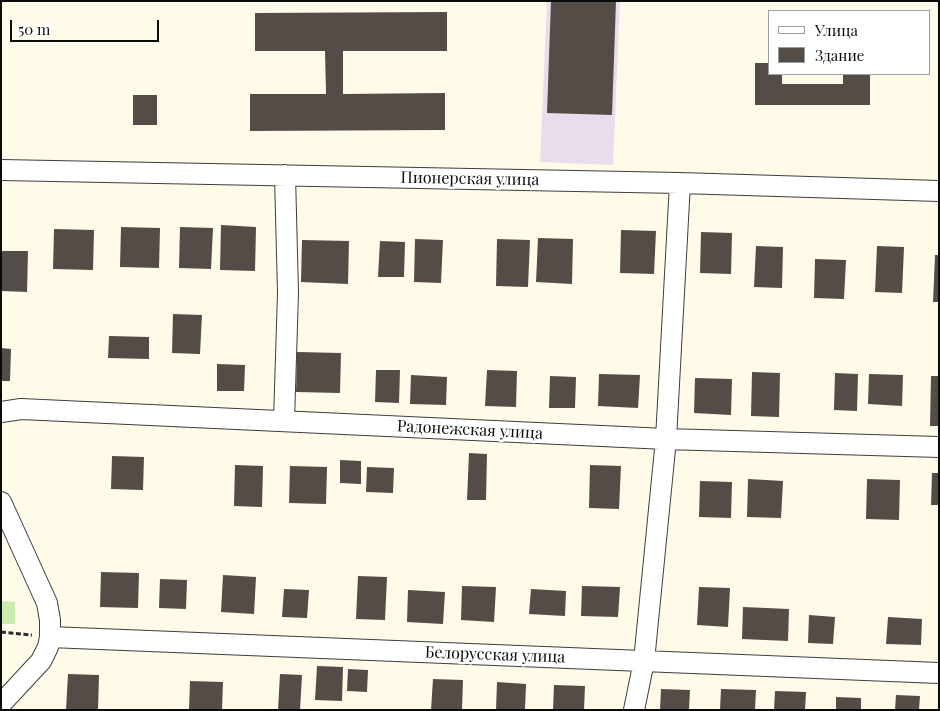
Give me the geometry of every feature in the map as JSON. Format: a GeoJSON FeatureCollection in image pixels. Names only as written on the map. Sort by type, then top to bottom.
{"type":"FeatureCollection","features":[{"type":"Feature","properties":{"kind":"street","name":"Пионерская улица"},"geometry":{"type":"LineString","coordinates":[[1,170],[680,183],[939,192]]}},
{"type":"Feature","properties":{"kind":"street"},"geometry":{"type":"LineString","coordinates":[[284,421],[288,293],[286,175]]}},
{"type":"Feature","properties":{"kind":"street"},"geometry":{"type":"LineString","coordinates":[[634,710],[644,661],[666,439],[680,183]]}},
{"type":"Feature","properties":{"kind":"street","name":"Радонежская улица"},"geometry":{"type":"LineString","coordinates":[[1,412],[21,409],[666,439],[939,447]]}},
{"type":"Feature","properties":{"kind":"street"},"geometry":{"type":"LineString","coordinates":[[1,502],[47,603],[50,620],[48,647],[41,661],[1,704]]}},
{"type":"Feature","properties":{"kind":"street","name":"Белорусская улица"},"geometry":{"type":"LineString","coordinates":[[50,637],[939,673]]}},
{"type":"Feature","properties":{"kind":"path"},"geometry":{"type":"LineString","coordinates":[[1,632],[50,637]]}},
{"type":"Feature","properties":{"kind":"shaded area"},"geometry":{"type":"Polygon","coordinates":[[[547,1],[620,1],[613,165],[540,162],[547,1]]]}},
{"type":"Feature","properties":{"kind":"green space"},"geometry":{"type":"Polygon","coordinates":[[[1,601],[15,602],[15,624],[1,624],[1,601]]]}},
{"type":"Feature","properties":{"kind":"building"},"geometry":{"type":"Polygon","coordinates":[[[551,1],[616,1],[612,115],[547,113],[551,1]]]}},
{"type":"Feature","properties":{"kind":"building"},"geometry":{"type":"Polygon","coordinates":[[[447,12],[447,51],[343,51],[343,94],[445,93],[445,130],[250,131],[250,94],[326,94],[325,51],[255,51],[255,13],[447,12]]]}},
{"type":"Feature","properties":{"kind":"building"},"geometry":{"type":"Polygon","coordinates":[[[755,63],[768,63],[768,75],[782,75],[782,84],[843,84],[843,75],[870,75],[870,105],[755,105],[755,63]]]}},
{"type":"Feature","properties":{"kind":"building"},"geometry":{"type":"Polygon","coordinates":[[[133,95],[157,95],[157,125],[133,125],[133,95]]]}},
{"type":"Feature","properties":{"kind":"building"},"geometry":{"type":"Polygon","coordinates":[[[221,225],[256,227],[255,271],[220,270],[221,225]]]}},
{"type":"Feature","properties":{"kind":"building"},"geometry":{"type":"Polygon","coordinates":[[[121,227],[160,228],[159,268],[120,267],[121,227]]]}},
{"type":"Feature","properties":{"kind":"building"},"geometry":{"type":"Polygon","coordinates":[[[180,227],[213,228],[211,269],[179,268],[180,227]]]}},
{"type":"Feature","properties":{"kind":"building"},"geometry":{"type":"Polygon","coordinates":[[[54,229],[94,230],[93,270],[53,269],[54,229]]]}},
{"type":"Feature","properties":{"kind":"building"},"geometry":{"type":"Polygon","coordinates":[[[621,230],[656,231],[654,274],[620,273],[621,230]]]}},
{"type":"Feature","properties":{"kind":"building"},"geometry":{"type":"Polygon","coordinates":[[[701,232],[732,233],[731,274],[700,273],[701,232]]]}},
{"type":"Feature","properties":{"kind":"building"},"geometry":{"type":"Polygon","coordinates":[[[538,238],[573,239],[572,284],[536,282],[538,238]]]}},
{"type":"Feature","properties":{"kind":"building"},"geometry":{"type":"Polygon","coordinates":[[[415,239],[443,240],[441,283],[414,282],[415,239]]]}},
{"type":"Feature","properties":{"kind":"building"},"geometry":{"type":"Polygon","coordinates":[[[497,239],[530,240],[528,287],[496,286],[497,239]]]}},
{"type":"Feature","properties":{"kind":"building"},"geometry":{"type":"Polygon","coordinates":[[[302,240],[349,241],[348,284],[301,282],[302,240]]]}},
{"type":"Feature","properties":{"kind":"building"},"geometry":{"type":"Polygon","coordinates":[[[380,241],[405,242],[404,277],[378,277],[380,241]]]}},
{"type":"Feature","properties":{"kind":"building"},"geometry":{"type":"Polygon","coordinates":[[[756,246],[783,247],[782,288],[754,287],[756,246]]]}},
{"type":"Feature","properties":{"kind":"building"},"geometry":{"type":"Polygon","coordinates":[[[877,246],[904,247],[902,293],[875,292],[877,246]]]}},
{"type":"Feature","properties":{"kind":"building"},"geometry":{"type":"Polygon","coordinates":[[[1,251],[28,251],[27,292],[1,291],[1,251]]]}},
{"type":"Feature","properties":{"kind":"building"},"geometry":{"type":"Polygon","coordinates":[[[935,255],[939,255],[939,302],[933,302],[935,255]]]}},
{"type":"Feature","properties":{"kind":"building"},"geometry":{"type":"Polygon","coordinates":[[[815,259],[846,260],[844,299],[814,298],[815,259]]]}},
{"type":"Feature","properties":{"kind":"building"},"geometry":{"type":"Polygon","coordinates":[[[173,314],[202,315],[200,354],[172,353],[173,314]]]}},
{"type":"Feature","properties":{"kind":"building"},"geometry":{"type":"Polygon","coordinates":[[[109,336],[149,337],[149,359],[108,358],[109,336]]]}},
{"type":"Feature","properties":{"kind":"building"},"geometry":{"type":"Polygon","coordinates":[[[1,348],[11,349],[10,381],[1,381],[1,348]]]}},
{"type":"Feature","properties":{"kind":"building"},"geometry":{"type":"Polygon","coordinates":[[[297,352],[341,353],[340,393],[296,392],[297,352]]]}},
{"type":"Feature","properties":{"kind":"building"},"geometry":{"type":"Polygon","coordinates":[[[217,364],[245,365],[244,391],[217,391],[217,364]]]}},
{"type":"Feature","properties":{"kind":"building"},"geometry":{"type":"Polygon","coordinates":[[[376,370],[400,370],[399,403],[375,402],[376,370]]]}},
{"type":"Feature","properties":{"kind":"building"},"geometry":{"type":"Polygon","coordinates":[[[487,370],[517,371],[516,407],[485,406],[487,370]]]}},
{"type":"Feature","properties":{"kind":"building"},"geometry":{"type":"Polygon","coordinates":[[[752,372],[780,373],[779,417],[751,416],[752,372]]]}},
{"type":"Feature","properties":{"kind":"building"},"geometry":{"type":"Polygon","coordinates":[[[835,373],[858,374],[857,411],[834,410],[835,373]]]}},
{"type":"Feature","properties":{"kind":"building"},"geometry":{"type":"Polygon","coordinates":[[[599,374],[640,375],[638,408],[598,406],[599,374]]]}},
{"type":"Feature","properties":{"kind":"building"},"geometry":{"type":"Polygon","coordinates":[[[869,374],[903,375],[902,406],[868,404],[869,374]]]}},
{"type":"Feature","properties":{"kind":"building"},"geometry":{"type":"Polygon","coordinates":[[[411,375],[447,377],[446,405],[410,404],[411,375]]]}},
{"type":"Feature","properties":{"kind":"building"},"geometry":{"type":"Polygon","coordinates":[[[550,376],[576,377],[575,408],[549,408],[550,376]]]}},
{"type":"Feature","properties":{"kind":"building"},"geometry":{"type":"Polygon","coordinates":[[[931,376],[939,376],[939,426],[930,426],[931,376]]]}},
{"type":"Feature","properties":{"kind":"building"},"geometry":{"type":"Polygon","coordinates":[[[695,378],[732,379],[731,415],[694,413],[695,378]]]}},
{"type":"Feature","properties":{"kind":"building"},"geometry":{"type":"Polygon","coordinates":[[[469,453],[487,454],[486,500],[467,500],[469,453]]]}},
{"type":"Feature","properties":{"kind":"building"},"geometry":{"type":"Polygon","coordinates":[[[112,456],[144,457],[143,490],[111,489],[112,456]]]}},
{"type":"Feature","properties":{"kind":"building"},"geometry":{"type":"Polygon","coordinates":[[[340,460],[361,461],[361,484],[340,483],[340,460]]]}},
{"type":"Feature","properties":{"kind":"building"},"geometry":{"type":"Polygon","coordinates":[[[235,465],[263,466],[262,507],[234,506],[235,465]]]}},
{"type":"Feature","properties":{"kind":"building"},"geometry":{"type":"Polygon","coordinates":[[[590,465],[621,466],[619,509],[589,508],[590,465]]]}},
{"type":"Feature","properties":{"kind":"building"},"geometry":{"type":"Polygon","coordinates":[[[290,466],[327,467],[326,504],[289,503],[290,466]]]}},
{"type":"Feature","properties":{"kind":"building"},"geometry":{"type":"Polygon","coordinates":[[[367,467],[394,468],[393,493],[366,492],[367,467]]]}},
{"type":"Feature","properties":{"kind":"building"},"geometry":{"type":"Polygon","coordinates":[[[932,473],[939,473],[939,505],[931,505],[932,473]]]}},
{"type":"Feature","properties":{"kind":"building"},"geometry":{"type":"Polygon","coordinates":[[[748,479],[783,481],[781,518],[747,517],[748,479]]]}},
{"type":"Feature","properties":{"kind":"building"},"geometry":{"type":"Polygon","coordinates":[[[867,479],[900,480],[899,520],[866,519],[867,479]]]}},
{"type":"Feature","properties":{"kind":"building"},"geometry":{"type":"Polygon","coordinates":[[[700,481],[732,482],[731,518],[699,517],[700,481]]]}},
{"type":"Feature","properties":{"kind":"building"},"geometry":{"type":"Polygon","coordinates":[[[101,572],[139,573],[138,608],[100,607],[101,572]]]}},
{"type":"Feature","properties":{"kind":"building"},"geometry":{"type":"Polygon","coordinates":[[[223,575],[256,577],[254,614],[221,612],[223,575]]]}},
{"type":"Feature","properties":{"kind":"building"},"geometry":{"type":"Polygon","coordinates":[[[358,576],[387,577],[385,620],[356,619],[358,576]]]}},
{"type":"Feature","properties":{"kind":"building"},"geometry":{"type":"Polygon","coordinates":[[[160,579],[187,580],[186,609],[159,608],[160,579]]]}},
{"type":"Feature","properties":{"kind":"building"},"geometry":{"type":"Polygon","coordinates":[[[462,586],[496,587],[494,622],[461,620],[462,586]]]}},
{"type":"Feature","properties":{"kind":"building"},"geometry":{"type":"Polygon","coordinates":[[[582,586],[620,587],[618,617],[581,616],[582,586]]]}},
{"type":"Feature","properties":{"kind":"building"},"geometry":{"type":"Polygon","coordinates":[[[699,587],[730,588],[728,627],[697,625],[699,587]]]}},
{"type":"Feature","properties":{"kind":"building"},"geometry":{"type":"Polygon","coordinates":[[[284,589],[309,590],[307,618],[282,617],[284,589]]]}},
{"type":"Feature","properties":{"kind":"building"},"geometry":{"type":"Polygon","coordinates":[[[531,589],[566,591],[565,616],[529,614],[531,589]]]}},
{"type":"Feature","properties":{"kind":"building"},"geometry":{"type":"Polygon","coordinates":[[[408,590],[445,592],[443,624],[407,622],[408,590]]]}},
{"type":"Feature","properties":{"kind":"building"},"geometry":{"type":"Polygon","coordinates":[[[743,607],[789,609],[788,641],[742,639],[743,607]]]}},
{"type":"Feature","properties":{"kind":"building"},"geometry":{"type":"Polygon","coordinates":[[[809,615],[835,617],[833,644],[808,643],[809,615]]]}},
{"type":"Feature","properties":{"kind":"building"},"geometry":{"type":"Polygon","coordinates":[[[888,617],[922,619],[921,645],[886,644],[888,617]]]}},
{"type":"Feature","properties":{"kind":"building"},"geometry":{"type":"Polygon","coordinates":[[[317,666],[343,667],[342,701],[315,700],[317,666]]]}},
{"type":"Feature","properties":{"kind":"building"},"geometry":{"type":"Polygon","coordinates":[[[348,669],[368,670],[367,692],[347,691],[348,669]]]}},
{"type":"Feature","properties":{"kind":"building"},"geometry":{"type":"Polygon","coordinates":[[[68,674],[99,675],[98,710],[66,710],[68,674]]]}},
{"type":"Feature","properties":{"kind":"building"},"geometry":{"type":"Polygon","coordinates":[[[280,674],[302,675],[300,710],[278,710],[280,674]]]}},
{"type":"Feature","properties":{"kind":"building"},"geometry":{"type":"Polygon","coordinates":[[[433,679],[463,680],[462,710],[431,710],[433,679]]]}},
{"type":"Feature","properties":{"kind":"building"},"geometry":{"type":"Polygon","coordinates":[[[190,681],[223,682],[222,710],[189,710],[190,681]]]}},
{"type":"Feature","properties":{"kind":"building"},"geometry":{"type":"Polygon","coordinates":[[[497,682],[526,684],[525,710],[496,710],[497,682]]]}},
{"type":"Feature","properties":{"kind":"building"},"geometry":{"type":"Polygon","coordinates":[[[554,685],[585,686],[584,710],[553,710],[554,685]]]}},
{"type":"Feature","properties":{"kind":"building"},"geometry":{"type":"Polygon","coordinates":[[[661,689],[690,690],[689,710],[660,710],[661,689]]]}},
{"type":"Feature","properties":{"kind":"building"},"geometry":{"type":"Polygon","coordinates":[[[721,689],[756,690],[755,710],[720,710],[721,689]]]}},
{"type":"Feature","properties":{"kind":"building"},"geometry":{"type":"Polygon","coordinates":[[[775,691],[806,692],[805,710],[774,710],[775,691]]]}},
{"type":"Feature","properties":{"kind":"building"},"geometry":{"type":"Polygon","coordinates":[[[896,695],[920,696],[919,710],[895,710],[896,695]]]}},
{"type":"Feature","properties":{"kind":"building"},"geometry":{"type":"Polygon","coordinates":[[[836,697],[861,698],[861,710],[836,710],[836,697]]]}}]}
